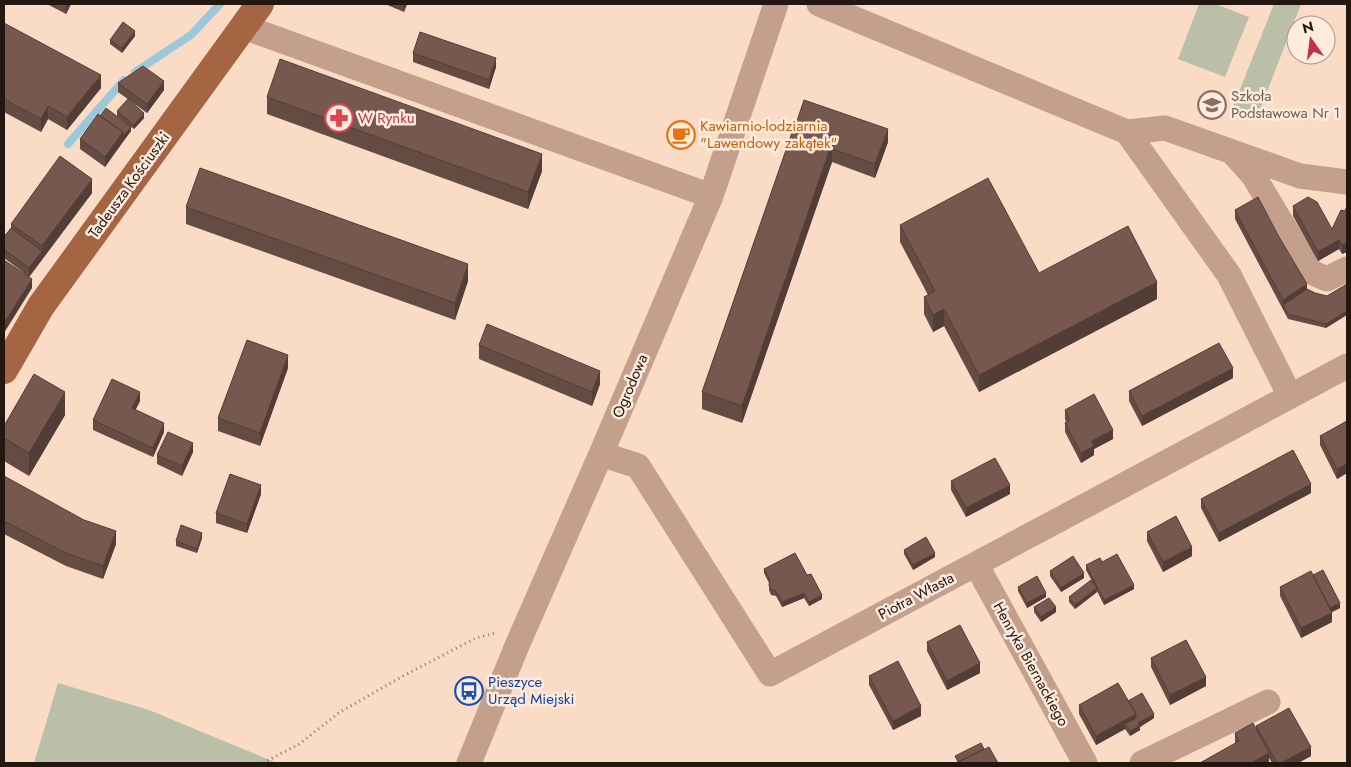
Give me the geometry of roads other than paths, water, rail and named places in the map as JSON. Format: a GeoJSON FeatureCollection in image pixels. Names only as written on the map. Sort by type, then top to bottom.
{"type":"FeatureCollection","features":[{"type":"Feature","properties":{"kind":"main road","name":"Tadeusza Kościuszki"},"geometry":{"type":"LineString","coordinates":[[4,370],[41,306],[260,4]]}},
{"type":"Feature","properties":{"kind":"street","name":"Ogrodowa"},"geometry":{"type":"LineString","coordinates":[[469,763],[516,648],[711,196],[776,4]]}},
{"type":"Feature","properties":{"kind":"street"},"geometry":{"type":"LineString","coordinates":[[819,4],[1127,132],[1165,128],[1300,176],[1347,182]]}},
{"type":"Feature","properties":{"kind":"street"},"geometry":{"type":"LineString","coordinates":[[244,27],[711,196]]}},
{"type":"Feature","properties":{"kind":"street"},"geometry":{"type":"LineString","coordinates":[[1127,132],[1229,275],[1290,396]]}},
{"type":"Feature","properties":{"kind":"street"},"geometry":{"type":"LineString","coordinates":[[1234,154],[1253,174],[1311,272],[1327,279],[1347,269]]}},
{"type":"Feature","properties":{"kind":"street","name":"Piotra Własta"},"geometry":{"type":"LineString","coordinates":[[601,454],[638,466],[770,674],[1347,366]]}},
{"type":"Feature","properties":{"kind":"street","name":"Henryka Biernackiego"},"geometry":{"type":"LineString","coordinates":[[976,564],[1085,763]]}},
{"type":"Feature","properties":{"kind":"street"},"geometry":{"type":"LineString","coordinates":[[1142,763],[1268,702]]}},
{"type":"Feature","properties":{"kind":"waterway"},"geometry":{"type":"LineString","coordinates":[[135,72],[191,35],[220,4]]}},
{"type":"Feature","properties":{"kind":"waterway"},"geometry":{"type":"LineString","coordinates":[[68,144],[124,80]]}},
{"type":"Feature","properties":{"kind":"place","name":"Szkoła Podstawowa Nr 1"},"geometry":{"type":"Point","coordinates":[1212,105]}},
{"type":"Feature","properties":{"kind":"place","name":"W Rynku"},"geometry":{"type":"Point","coordinates":[339,118]}},
{"type":"Feature","properties":{"kind":"place","name":"Kawiarnio-lodziarnia \"Lawendowy zakątek\""},"geometry":{"type":"Point","coordinates":[681,135]}},
{"type":"Feature","properties":{"kind":"place","name":"Pieszyce Urząd Miejski"},"geometry":{"type":"Point","coordinates":[469,691]}}]}
